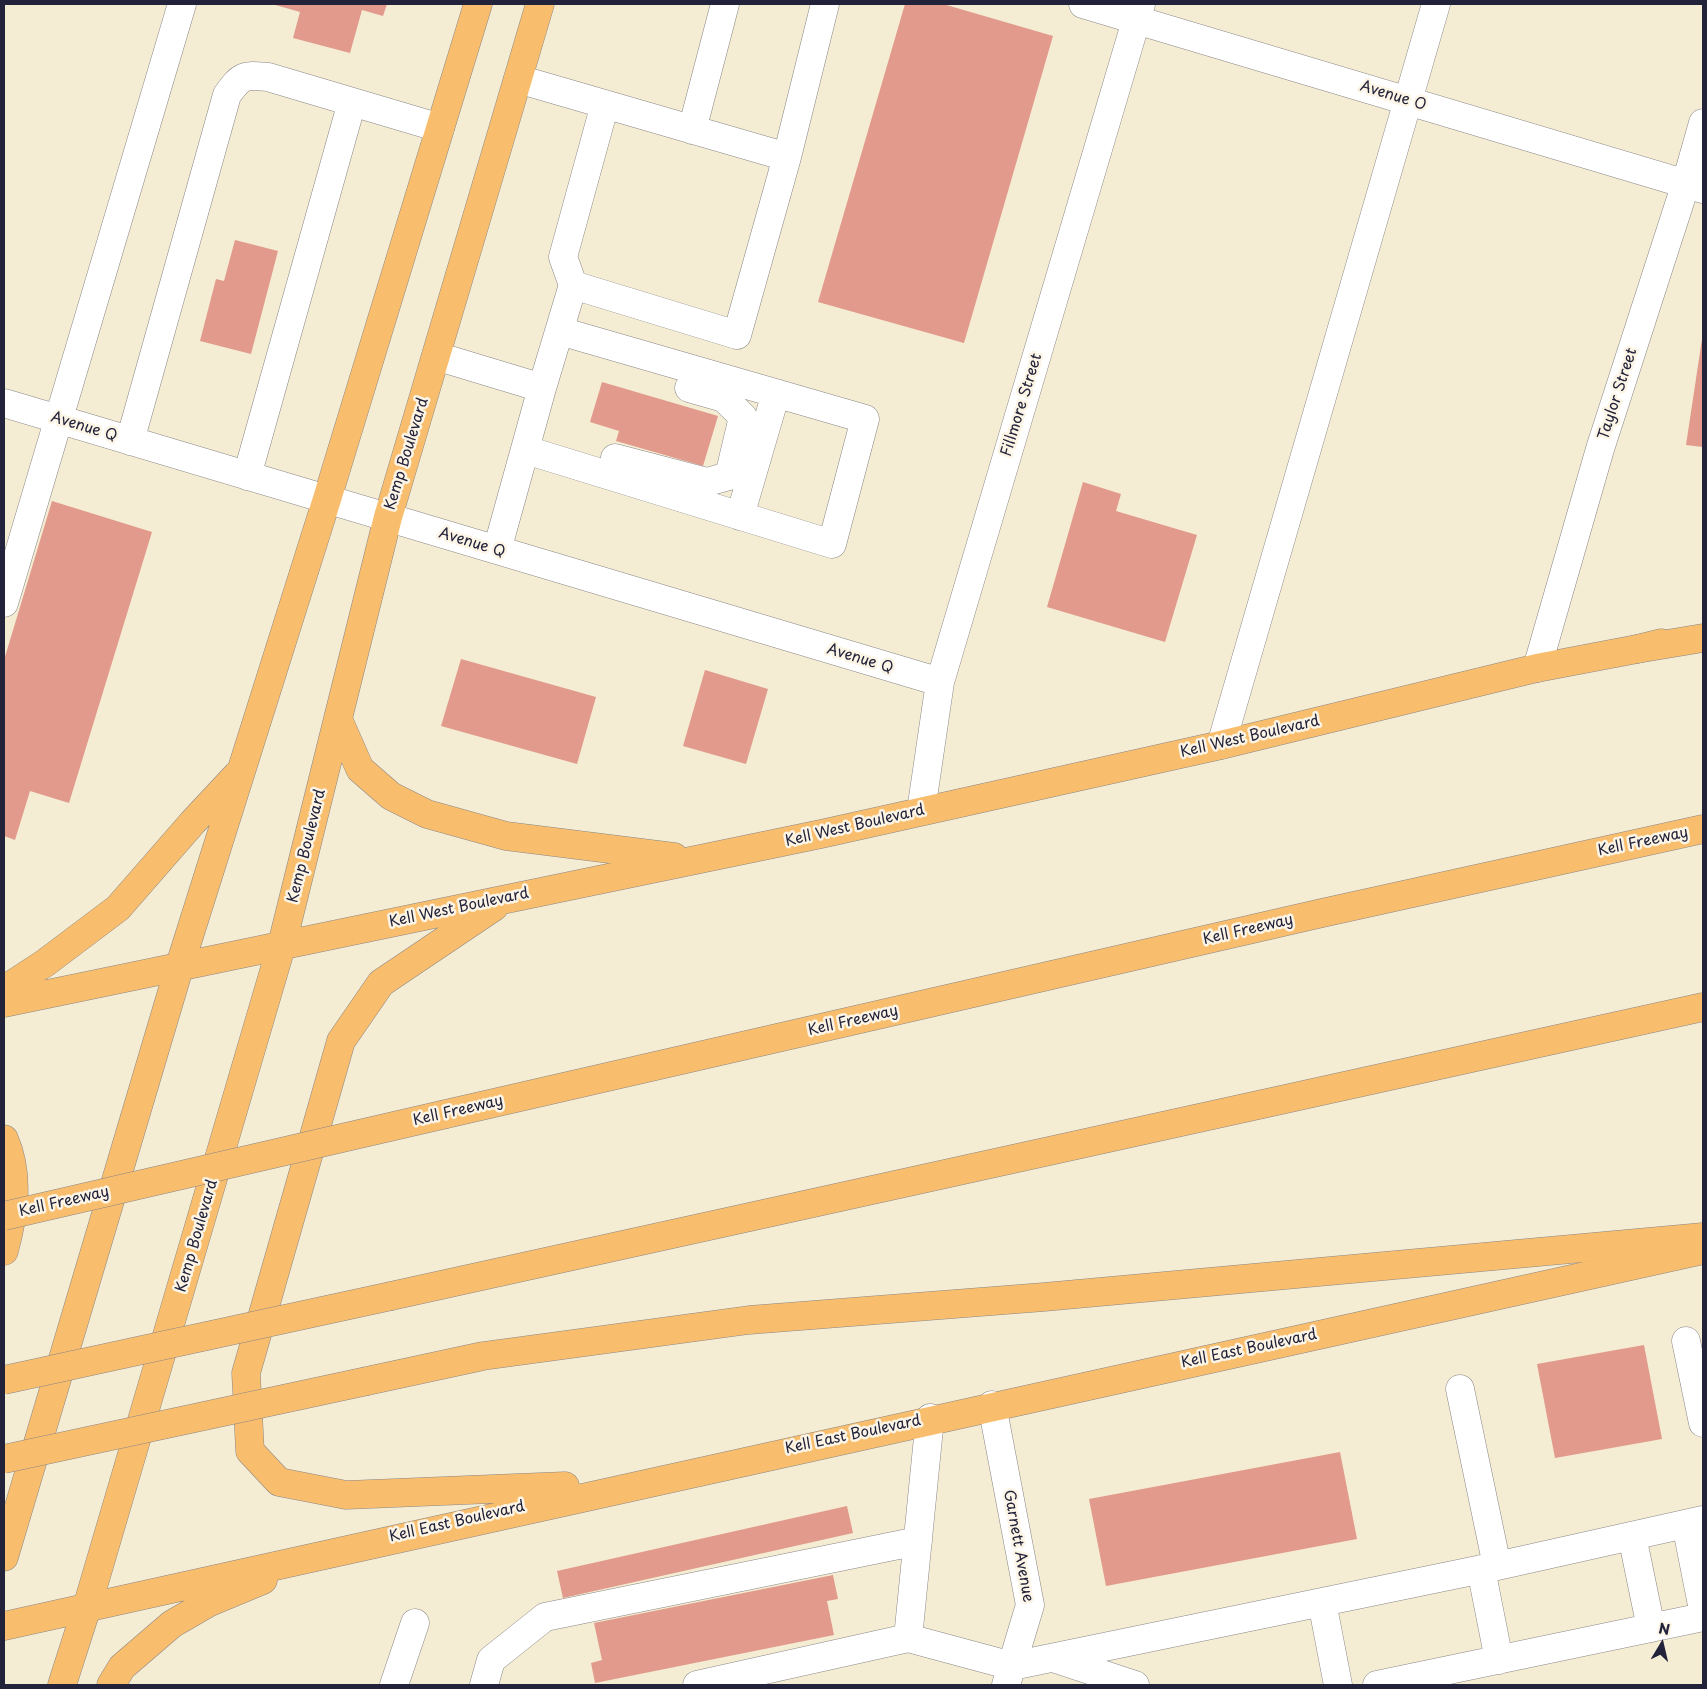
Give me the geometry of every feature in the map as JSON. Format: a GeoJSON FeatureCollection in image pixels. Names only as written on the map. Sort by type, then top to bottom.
{"type":"FeatureCollection","features":[{"type":"Feature","properties":{"kind":"main road"},"geometry":{"type":"LineString","coordinates":[[4,1557],[180,965],[327,500],[478,4]]}},
{"type":"Feature","properties":{"kind":"main road","name":"Kemp Boulevard"},"geometry":{"type":"LineString","coordinates":[[62,1685],[87,1607],[282,944],[388,518],[540,4]]}},
{"type":"Feature","properties":{"kind":"main road","name":"Kell West Boulevard"},"geometry":{"type":"LineString","coordinates":[[4,1003],[180,965],[821,834],[1222,745],[1537,668],[1637,649],[1703,632]]}},
{"type":"Feature","properties":{"kind":"main road"},"geometry":{"type":"LineString","coordinates":[[1637,649],[1703,638]]}},
{"type":"Feature","properties":{"kind":"main road"},"geometry":{"type":"LineString","coordinates":[[338,719],[360,769],[390,796],[427,814],[506,836],[695,860]]}},
{"type":"Feature","properties":{"kind":"main road"},"geometry":{"type":"LineString","coordinates":[[4,990],[45,963],[118,908],[192,822],[242,770]]}},
{"type":"Feature","properties":{"kind":"main road","name":"Kell Freeway"},"geometry":{"type":"LineString","coordinates":[[4,1216],[1293,920],[1703,829]]}},
{"type":"Feature","properties":{"kind":"main road"},"geometry":{"type":"LineString","coordinates":[[505,899],[381,983],[341,1041],[246,1373],[250,1451],[278,1482],[346,1495],[636,1482]]}},
{"type":"Feature","properties":{"kind":"main road"},"geometry":{"type":"LineString","coordinates":[[4,1380],[1703,1007]]}},
{"type":"Feature","properties":{"kind":"main road"},"geometry":{"type":"LineString","coordinates":[[4,1139],[10,1152],[15,1182],[10,1227],[4,1251]]}},
{"type":"Feature","properties":{"kind":"main road"},"geometry":{"type":"LineString","coordinates":[[4,1459],[483,1356],[749,1320],[1044,1297],[1703,1236]]}},
{"type":"Feature","properties":{"kind":"main road","name":"Kell East Boulevard"},"geometry":{"type":"LineString","coordinates":[[4,1626],[636,1482],[1703,1250]]}},
{"type":"Feature","properties":{"kind":"main road"},"geometry":{"type":"LineString","coordinates":[[111,1685],[122,1667],[172,1624],[210,1602],[343,1548]]}},
{"type":"Feature","properties":{"kind":"street"},"geometry":{"type":"LineString","coordinates":[[4,603],[182,4]]}},
{"type":"Feature","properties":{"kind":"street"},"geometry":{"type":"LineString","coordinates":[[692,130],[726,4]]}},
{"type":"Feature","properties":{"kind":"street"},"geometry":{"type":"LineString","coordinates":[[573,285],[737,335],[787,157],[825,4]]}},
{"type":"Feature","properties":{"kind":"street","name":"Avenue O"},"geometry":{"type":"LineString","coordinates":[[1083,4],[1139,12],[1408,100],[1694,186]]}},
{"type":"Feature","properties":{"kind":"street"},"geometry":{"type":"LineString","coordinates":[[1222,745],[1436,4]]}},
{"type":"Feature","properties":{"kind":"street","name":"Fillmore Street"},"geometry":{"type":"LineString","coordinates":[[922,811],[940,682],[1139,12]]}},
{"type":"Feature","properties":{"kind":"street"},"geometry":{"type":"LineString","coordinates":[[130,441],[227,95],[236,82],[246,76],[268,77],[440,128]]}},
{"type":"Feature","properties":{"kind":"street"},"geometry":{"type":"LineString","coordinates":[[518,79],[787,157]]}},
{"type":"Feature","properties":{"kind":"street"},"geometry":{"type":"LineString","coordinates":[[247,476],[352,102]]}},
{"type":"Feature","properties":{"kind":"street"},"geometry":{"type":"LineString","coordinates":[[497,550],[573,285],[563,257],[605,104]]}},
{"type":"Feature","properties":{"kind":"street","name":"Taylor Street"},"geometry":{"type":"LineString","coordinates":[[1537,668],[1600,449],[1694,186],[1703,123]]}},
{"type":"Feature","properties":{"kind":"street"},"geometry":{"type":"LineString","coordinates":[[526,450],[832,544],[865,419],[560,331]]}},
{"type":"Feature","properties":{"kind":"street"},"geometry":{"type":"LineString","coordinates":[[555,458],[593,452],[707,482],[729,476],[743,417],[724,398],[608,365],[593,342]]}},
{"type":"Feature","properties":{"kind":"street"},"geometry":{"type":"LineString","coordinates":[[436,356],[542,388]]}},
{"type":"Feature","properties":{"kind":"street"},"geometry":{"type":"LineString","coordinates":[[740,516],[776,393]]}},
{"type":"Feature","properties":{"kind":"street","name":"Avenue Q"},"geometry":{"type":"LineString","coordinates":[[4,403],[940,682]]}},
{"type":"Feature","properties":{"kind":"street"},"geometry":{"type":"LineString","coordinates":[[1686,1341],[1703,1422]]}},
{"type":"Feature","properties":{"kind":"street"},"geometry":{"type":"LineString","coordinates":[[1460,1389],[1489,1568],[1499,1660]]}},
{"type":"Feature","properties":{"kind":"street","name":"Garnett Avenue"},"geometry":{"type":"LineString","coordinates":[[992,1405],[1030,1605],[1009,1675]]}},
{"type":"Feature","properties":{"kind":"street"},"geometry":{"type":"LineString","coordinates":[[908,1638],[930,1418]]}},
{"type":"Feature","properties":{"kind":"street"},"geometry":{"type":"LineString","coordinates":[[697,1685],[799,1674],[908,1638],[1009,1675],[1052,1658],[1489,1568],[1695,1522],[1703,1610]]}},
{"type":"Feature","properties":{"kind":"street"},"geometry":{"type":"LineString","coordinates":[[1632,1536],[1652,1628]]}},
{"type":"Feature","properties":{"kind":"street"},"geometry":{"type":"LineString","coordinates":[[484,1685],[492,1660],[545,1617],[918,1541]]}},
{"type":"Feature","properties":{"kind":"street"},"geometry":{"type":"LineString","coordinates":[[1322,1602],[1338,1685]]}},
{"type":"Feature","properties":{"kind":"street"},"geometry":{"type":"LineString","coordinates":[[1376,1685],[1703,1617]]}},
{"type":"Feature","properties":{"kind":"street"},"geometry":{"type":"LineString","coordinates":[[394,1685],[415,1623]]}},
{"type":"Feature","properties":{"kind":"street"},"geometry":{"type":"LineString","coordinates":[[1052,1658],[1135,1685]]}},
{"type":"Feature","properties":{"kind":"building"},"geometry":{"type":"Polygon","coordinates":[[[272,4],[387,4],[383,16],[362,10],[350,53],[293,38],[300,12],[272,4]]]}},
{"type":"Feature","properties":{"kind":"building"},"geometry":{"type":"Polygon","coordinates":[[[905,4],[943,4],[1053,36],[964,343],[818,302],[905,4]]]}},
{"type":"Feature","properties":{"kind":"building"},"geometry":{"type":"Polygon","coordinates":[[[235,240],[278,251],[251,354],[200,341],[216,279],[224,281],[235,240]]]}},
{"type":"Feature","properties":{"kind":"building"},"geometry":{"type":"Polygon","coordinates":[[[1703,339],[1703,447],[1686,445],[1703,339]]]}},
{"type":"Feature","properties":{"kind":"building"},"geometry":{"type":"Polygon","coordinates":[[[602,382],[718,416],[703,466],[616,441],[619,431],[590,422],[602,382]]]}},
{"type":"Feature","properties":{"kind":"building"},"geometry":{"type":"Polygon","coordinates":[[[1083,482],[1121,494],[1116,511],[1197,535],[1165,642],[1047,607],[1083,482]]]}},
{"type":"Feature","properties":{"kind":"building"},"geometry":{"type":"Polygon","coordinates":[[[52,501],[152,532],[69,803],[30,791],[15,840],[4,836],[4,660],[52,501]]]}},
{"type":"Feature","properties":{"kind":"building"},"geometry":{"type":"Polygon","coordinates":[[[461,659],[596,697],[577,764],[441,726],[461,659]]]}},
{"type":"Feature","properties":{"kind":"building"},"geometry":{"type":"Polygon","coordinates":[[[705,670],[768,689],[746,764],[683,746],[705,670]]]}},
{"type":"Feature","properties":{"kind":"building"},"geometry":{"type":"Polygon","coordinates":[[[1644,1345],[1662,1439],[1555,1458],[1537,1364],[1644,1345]]]}},
{"type":"Feature","properties":{"kind":"building"},"geometry":{"type":"Polygon","coordinates":[[[1340,1452],[1357,1539],[1106,1586],[1089,1499],[1340,1452]]]}},
{"type":"Feature","properties":{"kind":"building"},"geometry":{"type":"Polygon","coordinates":[[[847,1506],[853,1533],[563,1598],[557,1571],[847,1506]]]}},
{"type":"Feature","properties":{"kind":"building"},"geometry":{"type":"Polygon","coordinates":[[[833,1575],[838,1599],[827,1601],[834,1635],[595,1683],[591,1663],[602,1660],[594,1623],[833,1575]]]}}]}
